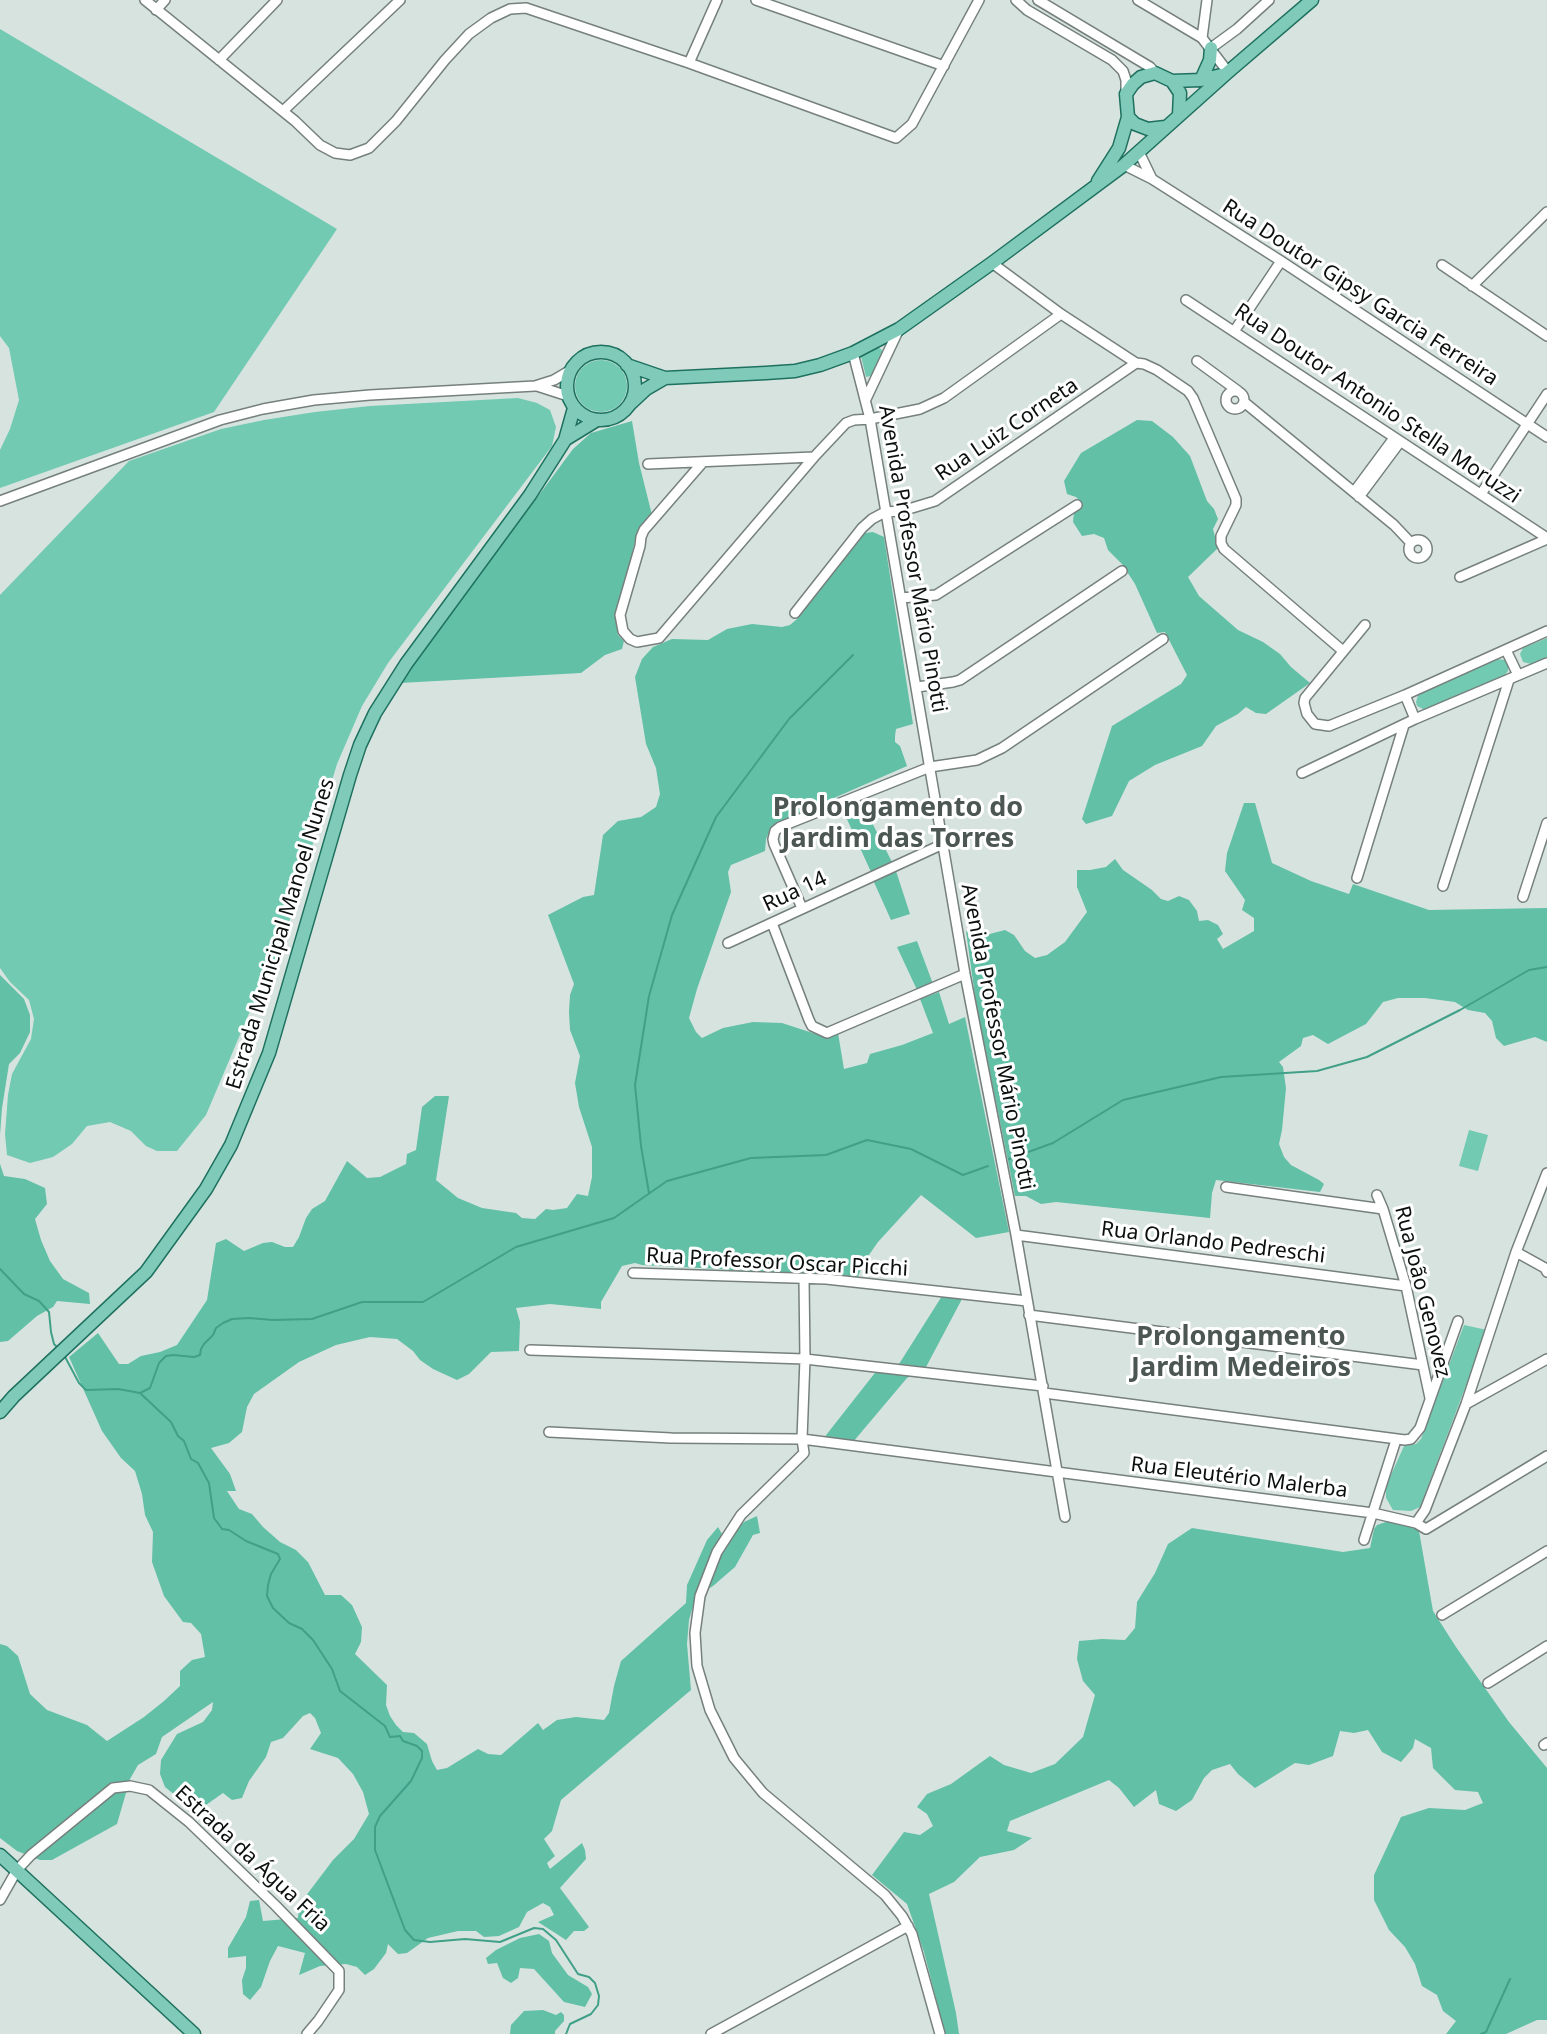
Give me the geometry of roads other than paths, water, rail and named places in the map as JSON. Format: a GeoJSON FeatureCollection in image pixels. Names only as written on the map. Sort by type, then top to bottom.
{"type":"FeatureCollection","features":[{"type":"Feature","properties":{"kind":"main road"},"geometry":{"type":"LineString","coordinates":[[627,365],[665,378],[795,371],[853,353],[899,328],[992,263],[1124,165],[1179,114],[1312,0]]}},
{"type":"Feature","properties":{"kind":"main road"},"geometry":{"type":"LineString","coordinates":[[1201,80],[1210,60],[1211,48]]}},
{"type":"Feature","properties":{"kind":"main road"},"geometry":{"type":"LineString","coordinates":[[1094,187],[1119,148],[1128,117],[1125,94],[1133,84],[1155,73],[1172,81],[1201,80],[1227,73]]}},
{"type":"Feature","properties":{"kind":"main road"},"geometry":{"type":"LineString","coordinates":[[1172,81],[1180,93],[1179,114]]}},
{"type":"Feature","properties":{"kind":"main road"},"geometry":{"type":"LineString","coordinates":[[1128,117],[1135,124],[1148,129],[1165,127]]}},
{"type":"Feature","properties":{"kind":"main road"},"geometry":{"type":"LineString","coordinates":[[1119,148],[1124,165]]}},
{"type":"Feature","properties":{"kind":"main road"},"geometry":{"type":"LineString","coordinates":[[631,403],[635,390],[634,377],[627,365],[617,356],[604,352],[591,354],[579,360],[571,370],[567,383],[568,396],[574,408],[584,416],[597,420],[610,419],[622,413],[646,389],[665,378]]}},
{"type":"Feature","properties":{"kind":"main road","name":"Estrada Municipal Manoel Nunes"},"geometry":{"type":"LineString","coordinates":[[0,1412],[146,1272],[206,1189],[231,1145],[269,1053],[350,774],[370,723],[406,664],[530,495],[565,440],[574,408]]}},
{"type":"Feature","properties":{"kind":"main road","name":"Estrada Municipal Manoel Nunes"},"geometry":{"type":"LineString","coordinates":[[565,440],[597,420]]}},
{"type":"Feature","properties":{"kind":"main road"},"geometry":{"type":"LineString","coordinates":[[0,1855],[194,2034]]}},
{"type":"Feature","properties":{"kind":"street"},"geometry":{"type":"LineString","coordinates":[[145,0],[283,111],[320,145],[335,153],[350,155],[369,148],[396,121],[469,34],[510,5],[526,8],[689,63],[896,138],[912,124],[979,0]]}},
{"type":"Feature","properties":{"kind":"street"},"geometry":{"type":"LineString","coordinates":[[156,10],[165,0]]}},
{"type":"Feature","properties":{"kind":"street"},"geometry":{"type":"LineString","coordinates":[[219,60],[277,0]]}},
{"type":"Feature","properties":{"kind":"street"},"geometry":{"type":"LineString","coordinates":[[283,111],[400,0]]}},
{"type":"Feature","properties":{"kind":"street"},"geometry":{"type":"LineString","coordinates":[[689,63],[717,0]]}},
{"type":"Feature","properties":{"kind":"street"},"geometry":{"type":"LineString","coordinates":[[756,0],[944,66]]}},
{"type":"Feature","properties":{"kind":"street"},"geometry":{"type":"LineString","coordinates":[[1016,0],[1027,10],[1112,60],[1123,71],[1125,94]]}},
{"type":"Feature","properties":{"kind":"street"},"geometry":{"type":"LineString","coordinates":[[1038,0],[1150,67],[1155,73]]}},
{"type":"Feature","properties":{"kind":"street"},"geometry":{"type":"LineString","coordinates":[[1138,0],[1202,38],[1227,73]]}},
{"type":"Feature","properties":{"kind":"street"},"geometry":{"type":"LineString","coordinates":[[1202,38],[1208,0]]}},
{"type":"Feature","properties":{"kind":"street"},"geometry":{"type":"LineString","coordinates":[[1211,48],[1237,29],[1269,0]]}},
{"type":"Feature","properties":{"kind":"street"},"geometry":{"type":"LineString","coordinates":[[1139,152],[1152,179]]}},
{"type":"Feature","properties":{"kind":"street","name":"Rua Doutor Gipsy Garcia Ferreira"},"geometry":{"type":"LineString","coordinates":[[1124,165],[1152,179],[1281,261],[1547,437]]}},
{"type":"Feature","properties":{"kind":"street"},"geometry":{"type":"LineString","coordinates":[[1472,286],[1547,212]]}},
{"type":"Feature","properties":{"kind":"street"},"geometry":{"type":"LineString","coordinates":[[1235,330],[1281,261]]}},
{"type":"Feature","properties":{"kind":"street"},"geometry":{"type":"LineString","coordinates":[[992,263],[1061,314],[1136,363],[1144,364],[1181,385],[1193,398],[1236,498],[1236,505],[1221,536],[1224,549],[1343,651]]}},
{"type":"Feature","properties":{"kind":"street"},"geometry":{"type":"LineString","coordinates":[[1442,265],[1545,332]]}},
{"type":"Feature","properties":{"kind":"street","name":"Rua Doutor Antonio Stella Moruzzi"},"geometry":{"type":"LineString","coordinates":[[1186,300],[1235,330],[1547,539]]}},
{"type":"Feature","properties":{"kind":"street"},"geometry":{"type":"LineString","coordinates":[[703,462],[644,530],[620,615],[623,631],[630,639],[637,642],[659,638],[814,457],[846,423],[920,409],[944,398],[1061,314]]}},
{"type":"Feature","properties":{"kind":"street"},"geometry":{"type":"LineString","coordinates":[[866,399],[899,328]]}},
{"type":"Feature","properties":{"kind":"street","name":"Avenida Professor Mário Pinotti"},"geometry":{"type":"LineString","coordinates":[[853,353],[870,419],[965,974],[1016,1235],[1065,1516]]}},
{"type":"Feature","properties":{"kind":"street"},"geometry":{"type":"LineString","coordinates":[[1197,361],[1240,392],[1244,402],[1394,525],[1411,543]]}},
{"type":"Feature","properties":{"kind":"street","name":"Rua Luiz Corneta"},"geometry":{"type":"LineString","coordinates":[[795,613],[862,528],[872,519],[885,512],[902,511],[935,501],[1136,363]]}},
{"type":"Feature","properties":{"kind":"street"},"geometry":{"type":"LineString","coordinates":[[0,501],[220,420],[263,409],[314,400],[370,395],[535,386],[554,380],[571,370]]}},
{"type":"Feature","properties":{"kind":"street"},"geometry":{"type":"LineString","coordinates":[[1217,376],[1229,407],[1236,409],[1244,402]]}},
{"type":"Feature","properties":{"kind":"street"},"geometry":{"type":"LineString","coordinates":[[535,386],[568,396]]}},
{"type":"Feature","properties":{"kind":"street"},"geometry":{"type":"LineString","coordinates":[[1225,401],[1230,392],[1240,392]]}},
{"type":"Feature","properties":{"kind":"street"},"geometry":{"type":"LineString","coordinates":[[1481,494],[1547,394]]}},
{"type":"Feature","properties":{"kind":"street"},"geometry":{"type":"LineString","coordinates":[[1357,495],[1397,440]]}},
{"type":"Feature","properties":{"kind":"street"},"geometry":{"type":"LineString","coordinates":[[648,464],[814,457]]}},
{"type":"Feature","properties":{"kind":"street"},"geometry":{"type":"LineString","coordinates":[[901,598],[936,595],[1077,505]]}},
{"type":"Feature","properties":{"kind":"street"},"geometry":{"type":"LineString","coordinates":[[1460,577],[1547,539]]}},
{"type":"Feature","properties":{"kind":"street"},"geometry":{"type":"LineString","coordinates":[[917,687],[960,680],[1122,570]]}},
{"type":"Feature","properties":{"kind":"street"},"geometry":{"type":"LineString","coordinates":[[1365,625],[1310,691],[1304,703],[1307,714],[1315,724],[1329,726],[1406,695],[1547,631]]}},
{"type":"Feature","properties":{"kind":"street"},"geometry":{"type":"LineString","coordinates":[[802,908],[773,838],[775,831],[930,767],[977,760],[1002,748],[1163,639]]}},
{"type":"Feature","properties":{"kind":"street"},"geometry":{"type":"LineString","coordinates":[[1506,650],[1518,675]]}},
{"type":"Feature","properties":{"kind":"street"},"geometry":{"type":"LineString","coordinates":[[1302,773],[1415,719],[1547,663]]}},
{"type":"Feature","properties":{"kind":"street"},"geometry":{"type":"LineString","coordinates":[[1443,886],[1509,680]]}},
{"type":"Feature","properties":{"kind":"street"},"geometry":{"type":"LineString","coordinates":[[1406,695],[1415,719]]}},
{"type":"Feature","properties":{"kind":"street"},"geometry":{"type":"LineString","coordinates":[[1357,878],[1404,725]]}},
{"type":"Feature","properties":{"kind":"street"},"geometry":{"type":"LineString","coordinates":[[1523,897],[1547,823]]}},
{"type":"Feature","properties":{"kind":"street","name":"Rua 14"},"geometry":{"type":"LineString","coordinates":[[728,943],[943,844]]}},
{"type":"Feature","properties":{"kind":"street"},"geometry":{"type":"LineString","coordinates":[[772,923],[809,1020],[812,1026],[822,1032],[833,1032],[965,974]]}},
{"type":"Feature","properties":{"kind":"street"},"geometry":{"type":"LineString","coordinates":[[1416,1523],[1425,1510],[1467,1404],[1516,1252],[1547,1173]]}},
{"type":"Feature","properties":{"kind":"street"},"geometry":{"type":"LineString","coordinates":[[1226,1187],[1383,1209]]}},
{"type":"Feature","properties":{"kind":"street","name":"Rua João Genovez"},"geometry":{"type":"LineString","coordinates":[[1377,1195],[1406,1286],[1430,1398]]}},
{"type":"Feature","properties":{"kind":"street","name":"Rua Orlando Pedreschi"},"geometry":{"type":"LineString","coordinates":[[1016,1235],[1406,1286]]}},
{"type":"Feature","properties":{"kind":"street"},"geometry":{"type":"LineString","coordinates":[[1516,1252],[1546,1269]]}},
{"type":"Feature","properties":{"kind":"street","name":"Rua Professor Oscar Picchi"},"geometry":{"type":"LineString","coordinates":[[633,1273],[826,1279],[1027,1300]]}},
{"type":"Feature","properties":{"kind":"street"},"geometry":{"type":"LineString","coordinates":[[804,1279],[805,1359],[802,1439],[804,1452],[741,1515],[717,1551],[700,1596],[695,1633],[697,1666],[710,1710],[734,1758],[763,1792],[885,1895],[908,1926],[940,2034]]}},
{"type":"Feature","properties":{"kind":"street"},"geometry":{"type":"LineString","coordinates":[[1029,1315],[1423,1365]]}},
{"type":"Feature","properties":{"kind":"street"},"geometry":{"type":"LineString","coordinates":[[530,1350],[805,1359],[1396,1440],[1411,1439],[1420,1428],[1458,1321]]}},
{"type":"Feature","properties":{"kind":"street"},"geometry":{"type":"LineString","coordinates":[[1467,1404],[1547,1359]]}},
{"type":"Feature","properties":{"kind":"street","name":"Rua Eleutério Malerba"},"geometry":{"type":"LineString","coordinates":[[549,1432],[671,1438],[802,1439],[1373,1513],[1416,1523],[1429,1529],[1547,1456]]}},
{"type":"Feature","properties":{"kind":"street"},"geometry":{"type":"LineString","coordinates":[[1364,1540],[1396,1440]]}},
{"type":"Feature","properties":{"kind":"street"},"geometry":{"type":"LineString","coordinates":[[1442,1615],[1547,1551]]}},
{"type":"Feature","properties":{"kind":"street"},"geometry":{"type":"LineString","coordinates":[[1488,1683],[1547,1646]]}},
{"type":"Feature","properties":{"kind":"street","name":"Estrada da Água Fria"},"geometry":{"type":"LineString","coordinates":[[0,1899],[18,1870],[31,1855],[113,1788],[130,1786],[149,1790],[189,1822],[339,1971],[339,1990],[318,2021],[306,2034]]}},
{"type":"Feature","properties":{"kind":"street"},"geometry":{"type":"LineString","coordinates":[[711,2034],[908,1926]]}},
{"type":"Feature","properties":{"kind":"waterway"},"geometry":{"type":"LineString","coordinates":[[649,1193],[641,1146],[635,1085],[649,996],[672,915],[716,817],[789,719],[853,655]]}},
{"type":"Feature","properties":{"kind":"waterway"},"geometry":{"type":"LineString","coordinates":[[1009,1159],[1053,1143],[1123,1100],[1221,1077],[1317,1071],[1367,1057],[1460,1010],[1529,970],[1547,967]]}},
{"type":"Feature","properties":{"kind":"waterway"},"geometry":{"type":"LineString","coordinates":[[140,1393],[150,1388],[159,1363],[166,1356],[194,1357],[200,1355],[201,1349],[216,1328],[232,1319],[312,1319],[362,1302],[423,1302],[516,1247],[614,1218],[667,1181],[751,1158],[826,1155],[867,1140],[911,1149],[963,1175],[988,1166]]}},
{"type":"Feature","properties":{"kind":"waterway"},"geometry":{"type":"LineString","coordinates":[[0,1269],[24,1294],[39,1301],[49,1312],[51,1332],[54,1344],[58,1348]]}},
{"type":"Feature","properties":{"kind":"waterway"},"geometry":{"type":"LineString","coordinates":[[64,1355],[79,1383],[86,1390],[118,1389],[140,1393],[171,1422],[178,1436],[184,1441],[191,1459],[198,1463],[209,1483],[214,1518],[222,1529],[229,1530],[246,1541],[278,1554],[280,1559],[271,1574],[268,1585],[267,1596],[273,1608],[313,1640],[332,1669],[340,1691],[385,1726],[390,1737],[400,1736],[403,1741],[417,1746],[422,1751],[422,1758],[411,1781],[380,1816],[375,1827],[375,1850],[405,1930],[414,1940],[430,1942],[465,1939],[500,1942],[534,1928],[543,1929],[556,1940],[578,1974],[589,1977],[595,1983],[599,1996],[598,2005],[591,2014],[570,2024],[566,2034]]}},
{"type":"Feature","properties":{"kind":"waterway"},"geometry":{"type":"LineString","coordinates":[[1481,2034],[1486,2032],[1510,1979]]}},
{"type":"Feature","properties":{"kind":"district","name":"Prolongamento do Jardim das Torres"},"geometry":{"type":"Point","coordinates":[898,824]}},
{"type":"Feature","properties":{"kind":"district","name":"Prolongamento Jardim Medeiros"},"geometry":{"type":"Point","coordinates":[1241,1352]}}]}
